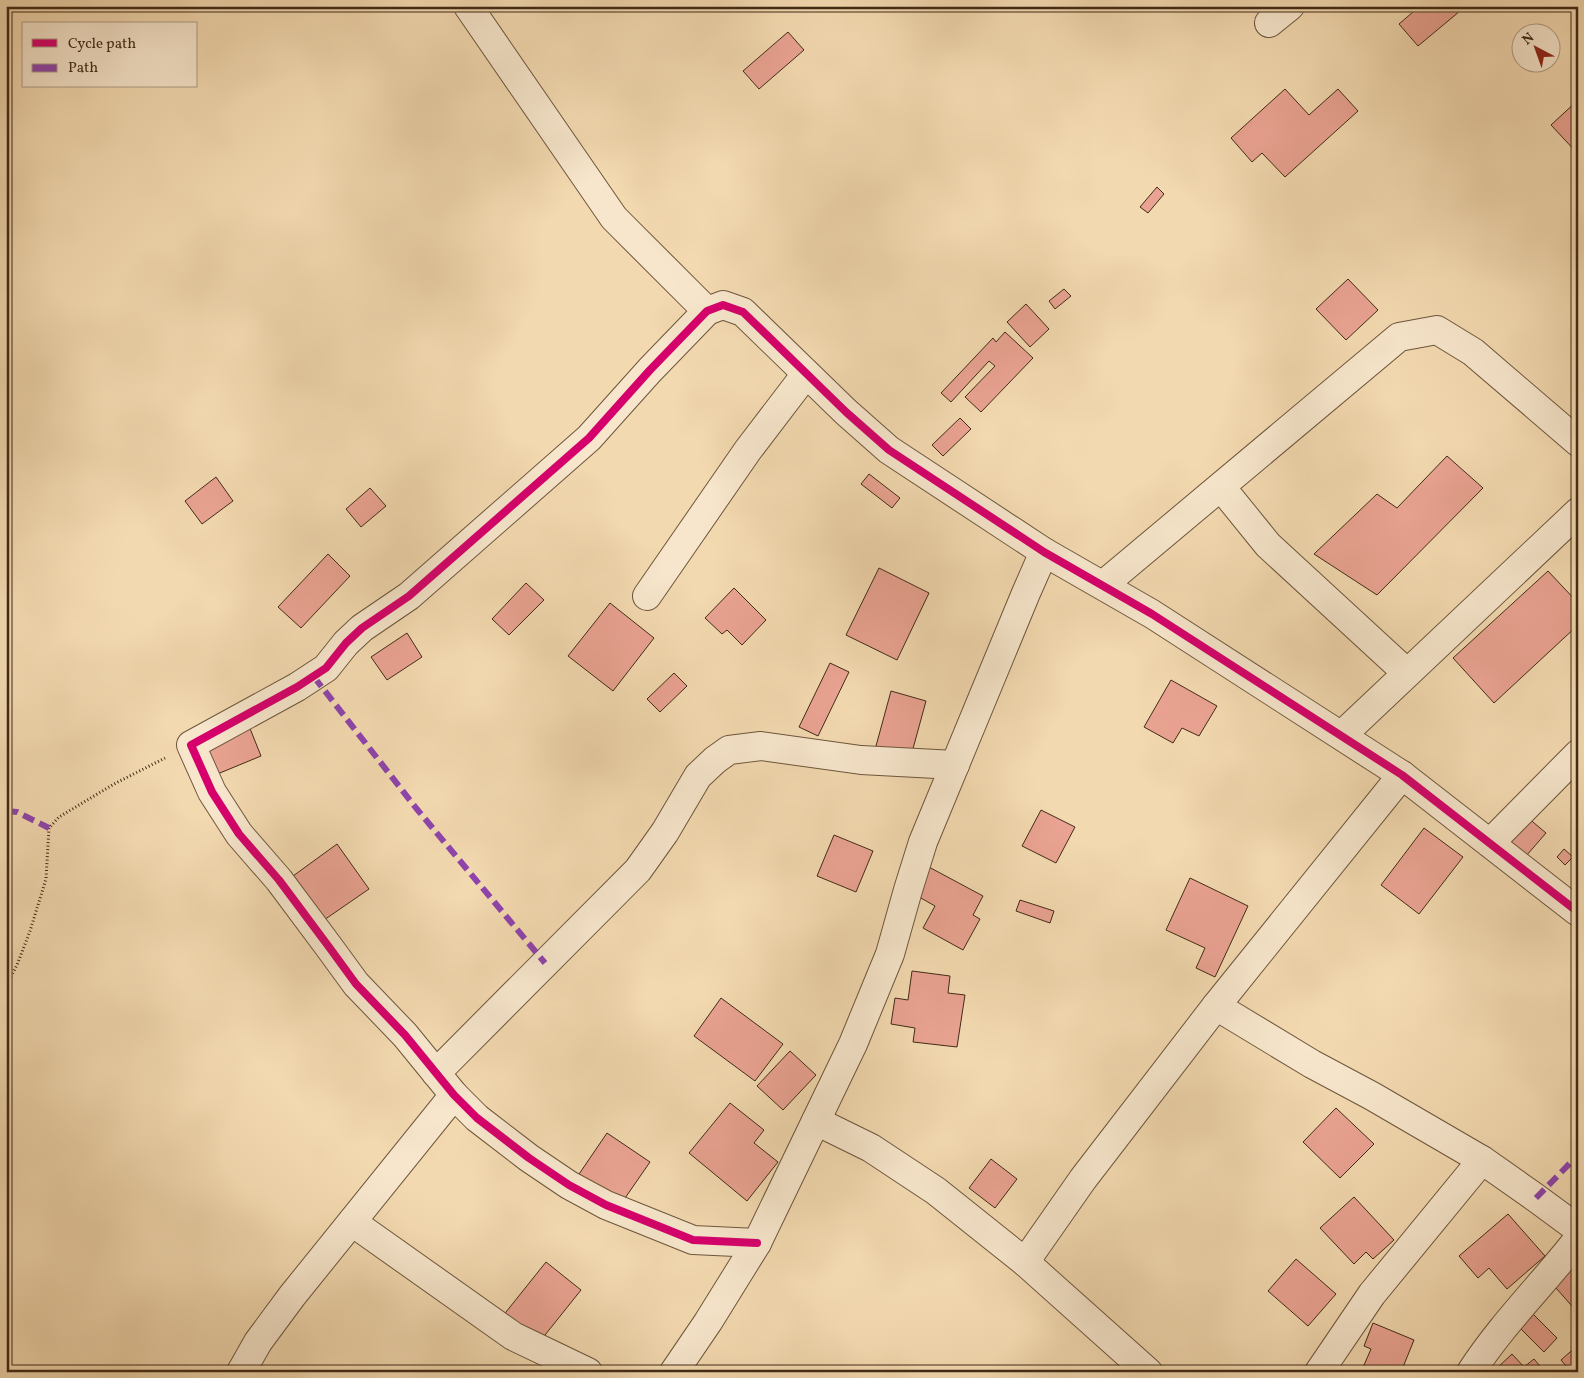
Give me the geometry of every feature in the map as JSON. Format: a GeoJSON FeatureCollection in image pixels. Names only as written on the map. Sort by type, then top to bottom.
{"type":"FeatureCollection","features":[{"type":"Feature","properties":{"kind":"street"},"geometry":{"type":"LineString","coordinates":[[468,6],[614,218],[708,311]]}},
{"type":"Feature","properties":{"kind":"street"},"geometry":{"type":"LineString","coordinates":[[1268,23],[1290,6]]}},
{"type":"Feature","properties":{"kind":"street"},"geometry":{"type":"LineString","coordinates":[[757,1243],[693,1240],[606,1205],[569,1185],[529,1158],[477,1118],[454,1096],[405,1035],[356,984],[279,880],[239,834],[212,792],[191,745],[297,687],[326,668],[346,643],[362,628],[409,596],[589,438],[650,370],[708,311],[723,305],[743,312],[846,412],[889,450],[1044,552],[1152,614],[1402,775],[1578,912]]}},
{"type":"Feature","properties":{"kind":"street"},"geometry":{"type":"LineString","coordinates":[[1103,585],[1399,337],[1438,330],[1473,352],[1578,442]]}},
{"type":"Feature","properties":{"kind":"street"},"geometry":{"type":"LineString","coordinates":[[648,596],[748,450],[806,374]]}},
{"type":"Feature","properties":{"kind":"street"},"geometry":{"type":"LineString","coordinates":[[1221,487],[1268,545],[1407,673]]}},
{"type":"Feature","properties":{"kind":"street"},"geometry":{"type":"LineString","coordinates":[[1342,735],[1578,512]]}},
{"type":"Feature","properties":{"kind":"street"},"geometry":{"type":"LineString","coordinates":[[674,1372],[708,1322],[757,1243],[854,1044],[890,954],[924,842],[954,765],[1044,552]]}},
{"type":"Feature","properties":{"kind":"street"},"geometry":{"type":"LineString","coordinates":[[436,1073],[638,870],[665,832],[698,776],[729,750],[761,746],[861,760],[954,765]]}},
{"type":"Feature","properties":{"kind":"street"},"geometry":{"type":"LineString","coordinates":[[1490,843],[1578,754]]}},
{"type":"Feature","properties":{"kind":"street"},"geometry":{"type":"LineString","coordinates":[[1025,1262],[1083,1179],[1216,1006],[1402,775]]}},
{"type":"Feature","properties":{"kind":"street"},"geometry":{"type":"LineString","coordinates":[[1216,1006],[1312,1064],[1372,1096],[1482,1160],[1578,1229]]}},
{"type":"Feature","properties":{"kind":"street"},"geometry":{"type":"LineString","coordinates":[[241,1372],[258,1342],[292,1296],[454,1096]]}},
{"type":"Feature","properties":{"kind":"street"},"geometry":{"type":"LineString","coordinates":[[816,1121],[871,1148],[936,1191],[1025,1262],[1148,1372]]}},
{"type":"Feature","properties":{"kind":"street"},"geometry":{"type":"LineString","coordinates":[[1320,1372],[1372,1294],[1482,1160]]}},
{"type":"Feature","properties":{"kind":"street"},"geometry":{"type":"LineString","coordinates":[[352,1222],[513,1336],[588,1372]]}},
{"type":"Feature","properties":{"kind":"street"},"geometry":{"type":"LineString","coordinates":[[1471,1372],[1514,1314],[1578,1239]]}},
{"type":"Feature","properties":{"kind":"path"},"geometry":{"type":"LineString","coordinates":[[6,986],[17,965],[30,932],[46,879],[49,828],[59,817],[114,784],[191,745]]}},
{"type":"Feature","properties":{"kind":"building"},"geometry":{"type":"Polygon","coordinates":[[[1420,6],[1456,6],[1460,11],[1418,46],[1399,24],[1420,6]]]}},
{"type":"Feature","properties":{"kind":"building"},"geometry":{"type":"Polygon","coordinates":[[[788,32],[804,50],[759,89],[743,71],[788,32]]]}},
{"type":"Feature","properties":{"kind":"building"},"geometry":{"type":"Polygon","coordinates":[[[1285,89],[1309,115],[1338,89],[1358,111],[1285,177],[1262,153],[1252,162],[1231,138],[1285,89]]]}},
{"type":"Feature","properties":{"kind":"building"},"geometry":{"type":"Polygon","coordinates":[[[1578,100],[1578,154],[1551,125],[1578,100]]]}},
{"type":"Feature","properties":{"kind":"building"},"geometry":{"type":"Polygon","coordinates":[[[1157,187],[1164,194],[1148,213],[1140,207],[1157,187]]]}},
{"type":"Feature","properties":{"kind":"building"},"geometry":{"type":"Polygon","coordinates":[[[1348,279],[1378,310],[1346,340],[1316,309],[1348,279]]]}},
{"type":"Feature","properties":{"kind":"building"},"geometry":{"type":"Polygon","coordinates":[[[1064,289],[1071,296],[1055,309],[1049,301],[1064,289]]]}},
{"type":"Feature","properties":{"kind":"building"},"geometry":{"type":"Polygon","coordinates":[[[1026,304],[1049,329],[1030,347],[1007,322],[1026,304]]]}},
{"type":"Feature","properties":{"kind":"building"},"geometry":{"type":"Polygon","coordinates":[[[1005,332],[1033,358],[981,412],[965,397],[995,366],[989,361],[951,402],[941,393],[993,338],[996,342],[1005,332]]]}},
{"type":"Feature","properties":{"kind":"building"},"geometry":{"type":"Polygon","coordinates":[[[960,418],[971,429],[943,456],[932,445],[960,418]]]}},
{"type":"Feature","properties":{"kind":"building"},"geometry":{"type":"Polygon","coordinates":[[[1447,456],[1483,488],[1377,595],[1314,554],[1377,494],[1397,508],[1447,456]]]}},
{"type":"Feature","properties":{"kind":"building"},"geometry":{"type":"Polygon","coordinates":[[[869,474],[900,498],[892,508],[861,484],[869,474]]]}},
{"type":"Feature","properties":{"kind":"building"},"geometry":{"type":"Polygon","coordinates":[[[216,477],[233,501],[202,524],[185,501],[216,477]]]}},
{"type":"Feature","properties":{"kind":"building"},"geometry":{"type":"Polygon","coordinates":[[[370,488],[386,506],[361,527],[346,509],[370,488]]]}},
{"type":"Feature","properties":{"kind":"building"},"geometry":{"type":"Polygon","coordinates":[[[328,554],[350,576],[301,628],[278,607],[328,554]]]}},
{"type":"Feature","properties":{"kind":"building"},"geometry":{"type":"Polygon","coordinates":[[[879,568],[929,593],[897,660],[846,635],[879,568]]]}},
{"type":"Feature","properties":{"kind":"building"},"geometry":{"type":"Polygon","coordinates":[[[1548,571],[1578,603],[1578,625],[1494,703],[1453,658],[1548,571]]]}},
{"type":"Feature","properties":{"kind":"building"},"geometry":{"type":"Polygon","coordinates":[[[526,583],[544,600],[509,635],[492,619],[526,583]]]}},
{"type":"Feature","properties":{"kind":"building"},"geometry":{"type":"Polygon","coordinates":[[[734,588],[766,620],[742,645],[727,630],[722,634],[705,618],[734,588]]]}},
{"type":"Feature","properties":{"kind":"building"},"geometry":{"type":"Polygon","coordinates":[[[610,603],[654,638],[613,691],[568,656],[610,603]]]}},
{"type":"Feature","properties":{"kind":"building"},"geometry":{"type":"Polygon","coordinates":[[[407,633],[422,657],[387,680],[371,657],[407,633]]]}},
{"type":"Feature","properties":{"kind":"building"},"geometry":{"type":"Polygon","coordinates":[[[830,663],[849,672],[818,736],[799,727],[830,663]]]}},
{"type":"Feature","properties":{"kind":"building"},"geometry":{"type":"Polygon","coordinates":[[[674,673],[687,686],[660,712],[647,699],[674,673]]]}},
{"type":"Feature","properties":{"kind":"building"},"geometry":{"type":"Polygon","coordinates":[[[1171,680],[1217,706],[1199,736],[1182,728],[1173,743],[1144,727],[1171,680]]]}},
{"type":"Feature","properties":{"kind":"building"},"geometry":{"type":"Polygon","coordinates":[[[891,691],[926,701],[911,756],[876,746],[891,691]]]}},
{"type":"Feature","properties":{"kind":"building"},"geometry":{"type":"Polygon","coordinates":[[[249,726],[261,756],[215,775],[203,744],[249,726]]]}},
{"type":"Feature","properties":{"kind":"building"},"geometry":{"type":"Polygon","coordinates":[[[1041,810],[1075,827],[1056,863],[1022,846],[1041,810]]]}},
{"type":"Feature","properties":{"kind":"building"},"geometry":{"type":"Polygon","coordinates":[[[1527,817],[1546,833],[1520,863],[1501,846],[1527,817]]]}},
{"type":"Feature","properties":{"kind":"building"},"geometry":{"type":"Polygon","coordinates":[[[1424,828],[1463,857],[1419,914],[1381,885],[1424,828]]]}},
{"type":"Feature","properties":{"kind":"building"},"geometry":{"type":"Polygon","coordinates":[[[834,835],[873,851],[856,892],[817,876],[834,835]]]}},
{"type":"Feature","properties":{"kind":"building"},"geometry":{"type":"Polygon","coordinates":[[[337,844],[369,889],[324,920],[293,876],[337,844]]]}},
{"type":"Feature","properties":{"kind":"building"},"geometry":{"type":"Polygon","coordinates":[[[1564,849],[1573,857],[1565,865],[1557,857],[1564,849]]]}},
{"type":"Feature","properties":{"kind":"building"},"geometry":{"type":"Polygon","coordinates":[[[927,866],[983,896],[973,915],[980,919],[963,950],[923,928],[935,906],[912,893],[927,866]]]}},
{"type":"Feature","properties":{"kind":"building"},"geometry":{"type":"Polygon","coordinates":[[[1190,878],[1248,906],[1215,977],[1196,968],[1205,948],[1166,930],[1190,878]]]}},
{"type":"Feature","properties":{"kind":"building"},"geometry":{"type":"Polygon","coordinates":[[[1020,900],[1054,911],[1050,923],[1016,911],[1020,900]]]}},
{"type":"Feature","properties":{"kind":"building"},"geometry":{"type":"Polygon","coordinates":[[[912,971],[950,976],[948,993],[965,995],[957,1047],[913,1042],[915,1028],[891,1024],[895,998],[908,1000],[912,971]]]}},
{"type":"Feature","properties":{"kind":"building"},"geometry":{"type":"Polygon","coordinates":[[[721,998],[783,1044],[755,1081],[694,1036],[721,998]]]}},
{"type":"Feature","properties":{"kind":"building"},"geometry":{"type":"Polygon","coordinates":[[[790,1051],[816,1075],[783,1110],[757,1086],[790,1051]]]}},
{"type":"Feature","properties":{"kind":"building"},"geometry":{"type":"Polygon","coordinates":[[[730,1103],[764,1130],[754,1143],[778,1162],[747,1201],[689,1153],[730,1103]]]}},
{"type":"Feature","properties":{"kind":"building"},"geometry":{"type":"Polygon","coordinates":[[[1336,1108],[1374,1144],[1340,1178],[1303,1142],[1336,1108]]]}},
{"type":"Feature","properties":{"kind":"building"},"geometry":{"type":"Polygon","coordinates":[[[607,1133],[650,1162],[623,1201],[575,1180],[607,1133]]]}},
{"type":"Feature","properties":{"kind":"building"},"geometry":{"type":"Polygon","coordinates":[[[991,1159],[1017,1179],[995,1208],[969,1188],[991,1159]]]}},
{"type":"Feature","properties":{"kind":"building"},"geometry":{"type":"Polygon","coordinates":[[[1354,1197],[1394,1240],[1373,1259],[1366,1252],[1354,1264],[1320,1228],[1354,1197]]]}},
{"type":"Feature","properties":{"kind":"building"},"geometry":{"type":"Polygon","coordinates":[[[1508,1214],[1545,1256],[1507,1289],[1489,1268],[1478,1278],[1459,1256],[1508,1214]]]}},
{"type":"Feature","properties":{"kind":"building"},"geometry":{"type":"Polygon","coordinates":[[[1578,1254],[1578,1313],[1549,1280],[1578,1254]]]}},
{"type":"Feature","properties":{"kind":"building"},"geometry":{"type":"Polygon","coordinates":[[[1296,1259],[1336,1294],[1308,1326],[1268,1291],[1296,1259]]]}},
{"type":"Feature","properties":{"kind":"building"},"geometry":{"type":"Polygon","coordinates":[[[546,1262],[581,1290],[537,1345],[502,1317],[546,1262]]]}},
{"type":"Feature","properties":{"kind":"building"},"geometry":{"type":"Polygon","coordinates":[[[1528,1309],[1557,1338],[1544,1352],[1514,1322],[1528,1309]]]}},
{"type":"Feature","properties":{"kind":"building"},"geometry":{"type":"Polygon","coordinates":[[[1373,1323],[1414,1340],[1401,1372],[1361,1372],[1371,1349],[1364,1346],[1373,1323]]]}},
{"type":"Feature","properties":{"kind":"building"},"geometry":{"type":"Polygon","coordinates":[[[1578,1345],[1578,1372],[1571,1372],[1561,1360],[1578,1345]]]}},
{"type":"Feature","properties":{"kind":"building"},"geometry":{"type":"Polygon","coordinates":[[[1512,1354],[1524,1367],[1534,1359],[1545,1372],[1498,1372],[1496,1369],[1512,1354]]]}},
{"type":"Feature","properties":{"kind":"marked path"},"geometry":{"type":"LineString","coordinates":[[314,677],[416,808],[545,963]]}},
{"type":"Feature","properties":{"kind":"marked path"},"geometry":{"type":"LineString","coordinates":[[6,811],[17,812],[49,828]]}},
{"type":"Feature","properties":{"kind":"marked path"},"geometry":{"type":"LineString","coordinates":[[1536,1198],[1578,1155]]}},
{"type":"Feature","properties":{"kind":"cycle path"},"geometry":{"type":"LineString","coordinates":[[757,1243],[693,1240],[606,1205],[569,1185],[529,1158],[477,1118],[454,1095],[405,1035],[356,984],[279,880],[239,834],[212,792],[191,745],[297,687],[326,668],[346,643],[362,628],[409,596],[589,438],[650,370],[707,311],[723,305],[743,312],[846,412],[889,450],[1044,552],[1152,614],[1402,775],[1578,912]]}}]}
